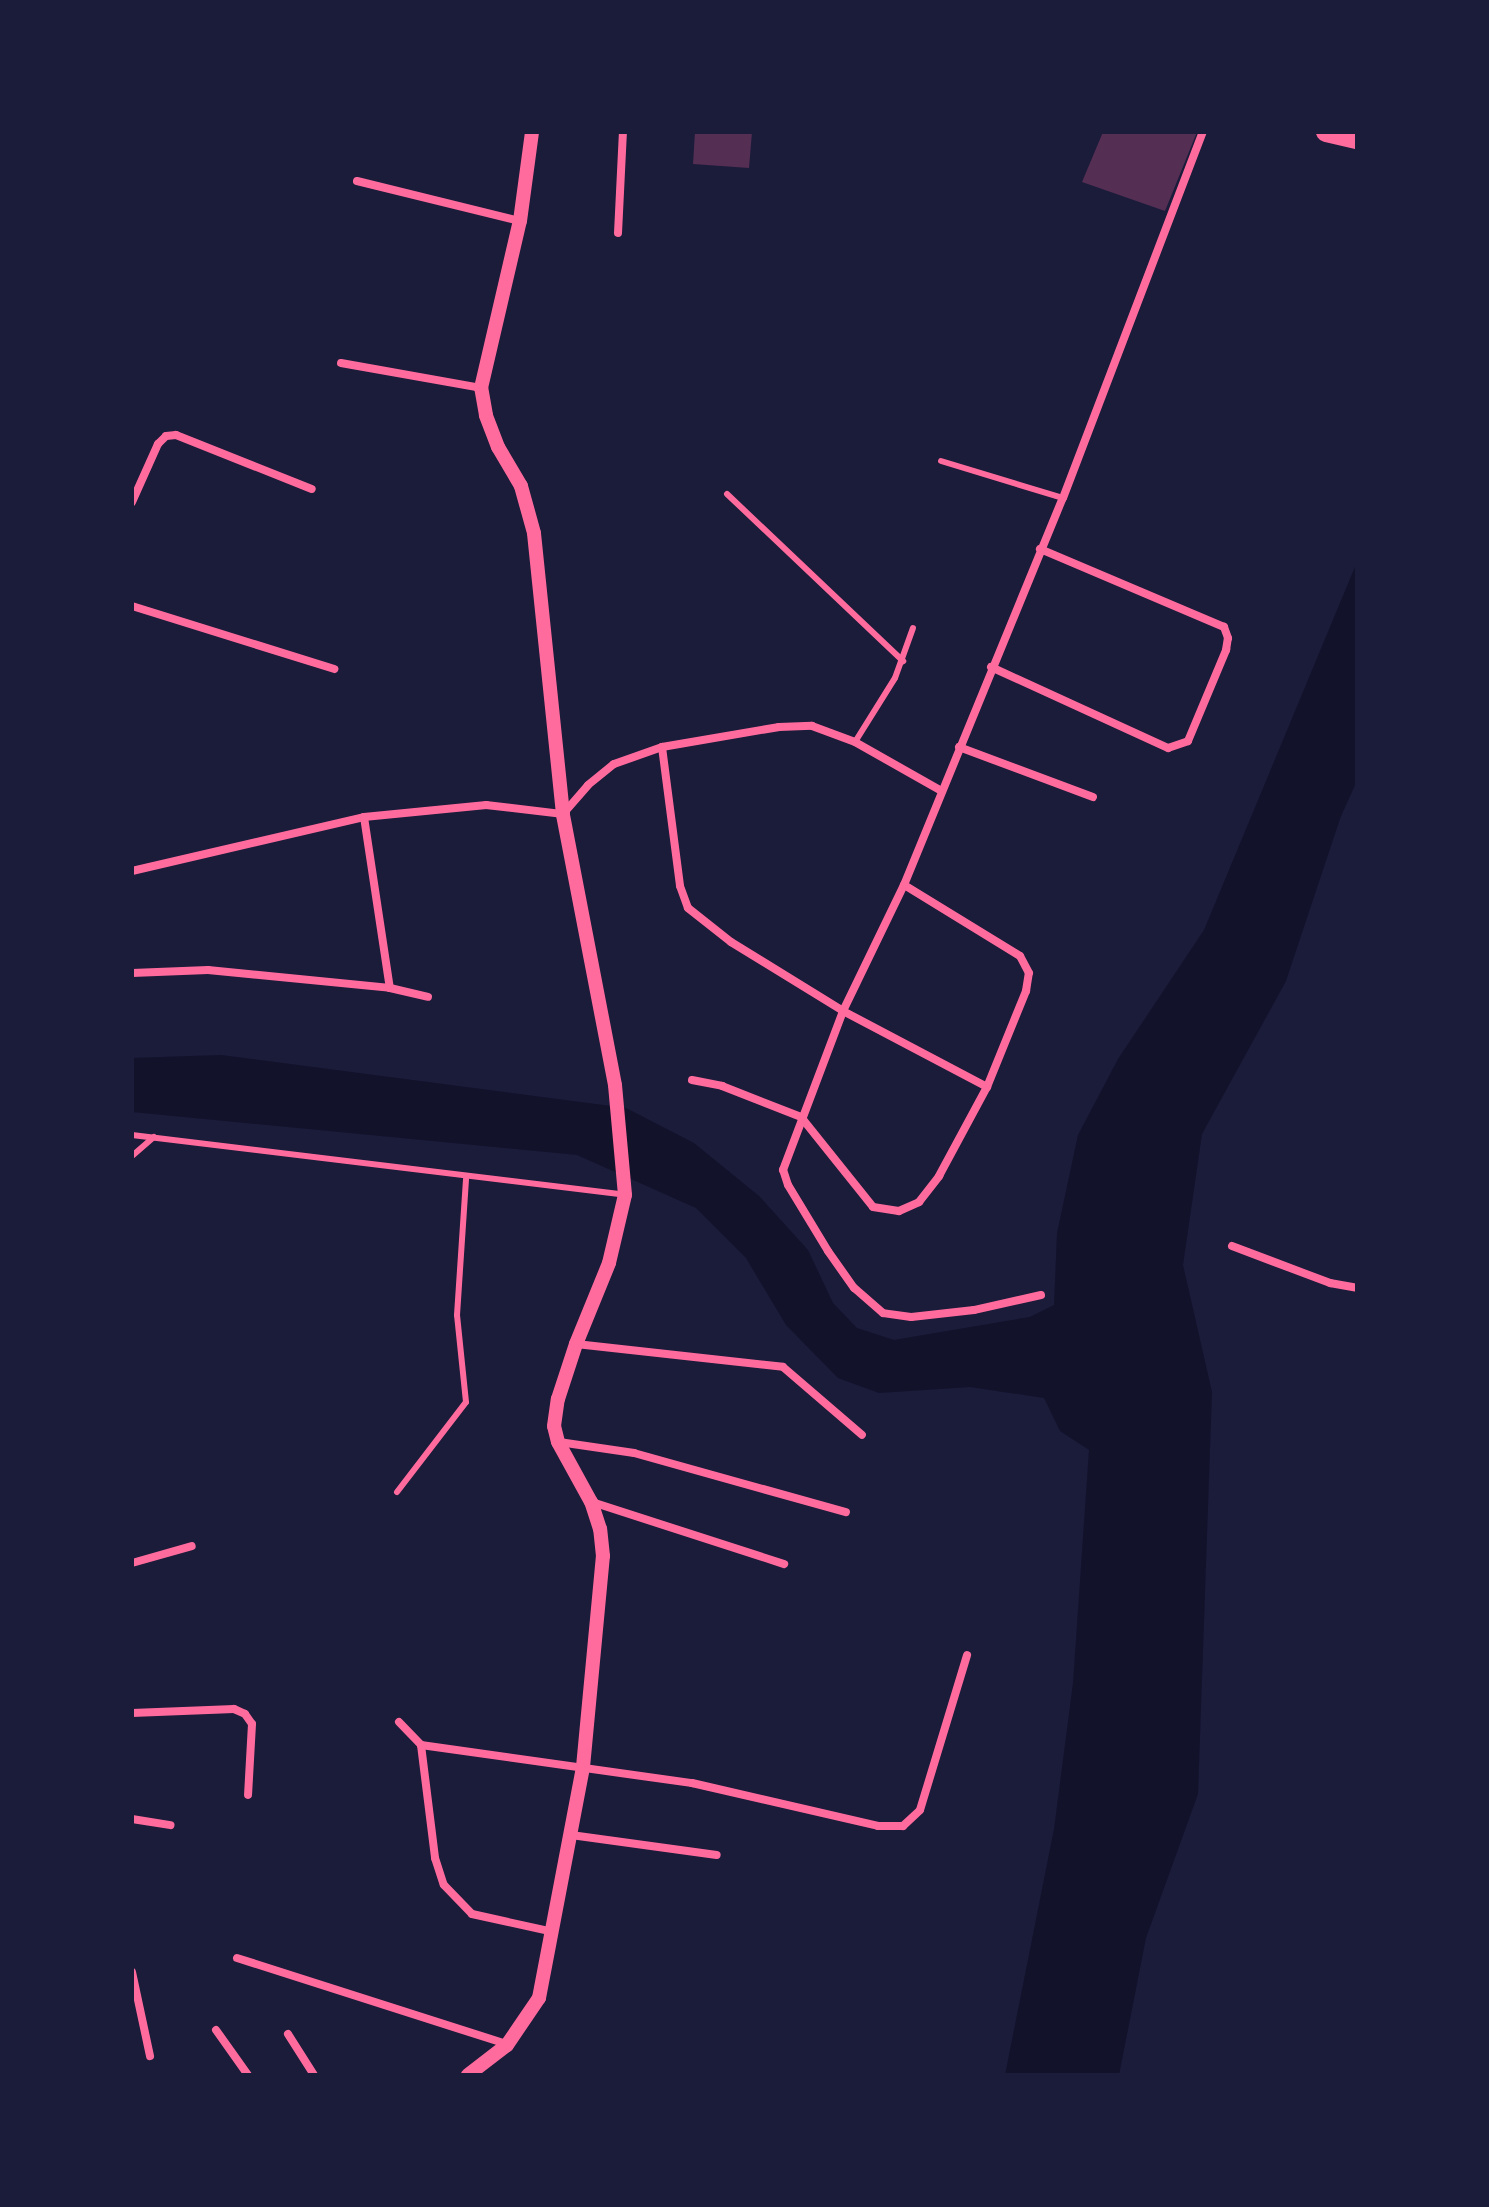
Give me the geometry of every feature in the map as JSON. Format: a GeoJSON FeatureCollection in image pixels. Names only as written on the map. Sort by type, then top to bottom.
{"type":"FeatureCollection","features":[{"type":"Feature","properties":{"kind":"highway"},"geometry":{"type":"LineString","coordinates":[[1326,132],[1357,139]]}},
{"type":"Feature","properties":{"kind":"street"},"geometry":{"type":"LineString","coordinates":[[468,2075],[507,2045],[539,1998],[571,1835],[583,1767],[603,1556],[600,1529],[591,1502],[558,1442],[554,1426],[558,1399],[576,1344],[609,1263],[625,1188],[615,1085],[563,814],[534,533],[521,486],[498,447],[486,415],[481,388],[520,221],[532,132]]}},
{"type":"Feature","properties":{"kind":"street"},"geometry":{"type":"LineString","coordinates":[[618,233],[623,132]]}},
{"type":"Feature","properties":{"kind":"street"},"geometry":{"type":"LineString","coordinates":[[1041,1295],[974,1310],[911,1317],[883,1313],[854,1288],[788,1185],[783,1170],[843,1011],[904,885],[940,790],[1063,498],[1203,132]]}},
{"type":"Feature","properties":{"kind":"street"},"geometry":{"type":"LineString","coordinates":[[357,181],[520,221]]}},
{"type":"Feature","properties":{"kind":"street"},"geometry":{"type":"LineString","coordinates":[[341,363],[481,388]]}},
{"type":"Feature","properties":{"kind":"street"},"geometry":{"type":"LineString","coordinates":[[132,502],[158,444],[166,436],[176,435],[312,489]]}},
{"type":"Feature","properties":{"kind":"street"},"geometry":{"type":"LineString","coordinates":[[991,667],[1168,748],[1188,741],[1194,728],[1226,650],[1228,638],[1224,627],[1040,549]]}},
{"type":"Feature","properties":{"kind":"street"},"geometry":{"type":"LineString","coordinates":[[132,606],[334,669]]}},
{"type":"Feature","properties":{"kind":"street"},"geometry":{"type":"LineString","coordinates":[[563,814],[588,785],[614,764],[662,747],[790,726],[812,726],[855,742],[940,790]]}},
{"type":"Feature","properties":{"kind":"street"},"geometry":{"type":"LineString","coordinates":[[662,747],[680,886],[688,908],[731,942],[843,1011],[987,1087]]}},
{"type":"Feature","properties":{"kind":"street"},"geometry":{"type":"LineString","coordinates":[[959,747],[1093,797]]}},
{"type":"Feature","properties":{"kind":"street"},"geometry":{"type":"LineString","coordinates":[[132,871],[364,817],[486,805],[563,814]]}},
{"type":"Feature","properties":{"kind":"street"},"geometry":{"type":"LineString","coordinates":[[364,817],[390,988]]}},
{"type":"Feature","properties":{"kind":"street"},"geometry":{"type":"LineString","coordinates":[[692,1080],[722,1086],[801,1117],[873,1207],[899,1211],[919,1202],[939,1176],[987,1087],[1021,1005],[1029,973],[1020,956],[904,885]]}},
{"type":"Feature","properties":{"kind":"street"},"geometry":{"type":"LineString","coordinates":[[132,973],[208,970],[390,988],[428,997]]}},
{"type":"Feature","properties":{"kind":"street"},"geometry":{"type":"LineString","coordinates":[[1232,1246],[1330,1283],[1357,1288]]}},
{"type":"Feature","properties":{"kind":"street"},"geometry":{"type":"LineString","coordinates":[[576,1344],[783,1367],[862,1435]]}},
{"type":"Feature","properties":{"kind":"street"},"geometry":{"type":"LineString","coordinates":[[558,1442],[634,1453],[846,1512]]}},
{"type":"Feature","properties":{"kind":"street"},"geometry":{"type":"LineString","coordinates":[[591,1502],[784,1564]]}},
{"type":"Feature","properties":{"kind":"street"},"geometry":{"type":"LineString","coordinates":[[132,1563],[192,1546]]}},
{"type":"Feature","properties":{"kind":"street"},"geometry":{"type":"LineString","coordinates":[[421,1745],[692,1783],[878,1826],[903,1826],[920,1810],[967,1655]]}},
{"type":"Feature","properties":{"kind":"street"},"geometry":{"type":"LineString","coordinates":[[132,1713],[234,1709],[245,1714],[252,1724],[248,1795]]}},
{"type":"Feature","properties":{"kind":"street"},"geometry":{"type":"LineString","coordinates":[[399,1722],[421,1745],[435,1858],[444,1885],[472,1914],[553,1932]]}},
{"type":"Feature","properties":{"kind":"street"},"geometry":{"type":"LineString","coordinates":[[132,1819],[171,1825]]}},
{"type":"Feature","properties":{"kind":"street"},"geometry":{"type":"LineString","coordinates":[[571,1835],[717,1855]]}},
{"type":"Feature","properties":{"kind":"street"},"geometry":{"type":"LineString","coordinates":[[237,1958],[507,2045]]}},
{"type":"Feature","properties":{"kind":"street"},"geometry":{"type":"LineString","coordinates":[[132,1972],[150,2056]]}},
{"type":"Feature","properties":{"kind":"street"},"geometry":{"type":"LineString","coordinates":[[216,2030],[248,2075]]}},
{"type":"Feature","properties":{"kind":"street"},"geometry":{"type":"LineString","coordinates":[[288,2034],[314,2075]]}},
{"type":"Feature","properties":{"kind":"lane"},"geometry":{"type":"LineString","coordinates":[[941,461],[1063,498]]}},
{"type":"Feature","properties":{"kind":"lane"},"geometry":{"type":"LineString","coordinates":[[727,494],[903,661]]}},
{"type":"Feature","properties":{"kind":"lane"},"geometry":{"type":"LineString","coordinates":[[855,742],[903,661],[913,628]]}},
{"type":"Feature","properties":{"kind":"lane"},"geometry":{"type":"LineString","coordinates":[[132,1135],[466,1179],[625,1188]]}},
{"type":"Feature","properties":{"kind":"lane"},"geometry":{"type":"LineString","coordinates":[[132,1156],[154,1137]]}},
{"type":"Feature","properties":{"kind":"lane"},"geometry":{"type":"LineString","coordinates":[[397,1492],[466,1402],[468,1392],[457,1315],[466,1179]]}},
{"type":"Feature","properties":{"kind":"shaded area"},"geometry":{"type":"Polygon","coordinates":[[[1357,562],[1357,781],[1341,816],[1286,981],[1202,1134],[1183,1265],[1212,1392],[1198,1794],[1146,1938],[1119,2075],[1005,2075],[1054,1829],[1073,1683],[1089,1450],[1060,1431],[1044,1398],[970,1387],[879,1393],[838,1378],[786,1325],[746,1258],[696,1208],[577,1155],[132,1112],[132,1058],[221,1055],[626,1108],[694,1143],[759,1196],[808,1250],[833,1303],[857,1328],[894,1340],[1030,1317],[1054,1305],[1057,1233],[1078,1135],[1118,1059],[1204,930],[1357,562]]]}},
{"type":"Feature","properties":{"kind":"building"},"geometry":{"type":"Polygon","coordinates":[[[695,132],[752,132],[749,168],[693,164],[695,132]]]}},
{"type":"Feature","properties":{"kind":"building"},"geometry":{"type":"Polygon","coordinates":[[[1103,132],[1197,132],[1165,211],[1082,182],[1103,132]]]}}]}
